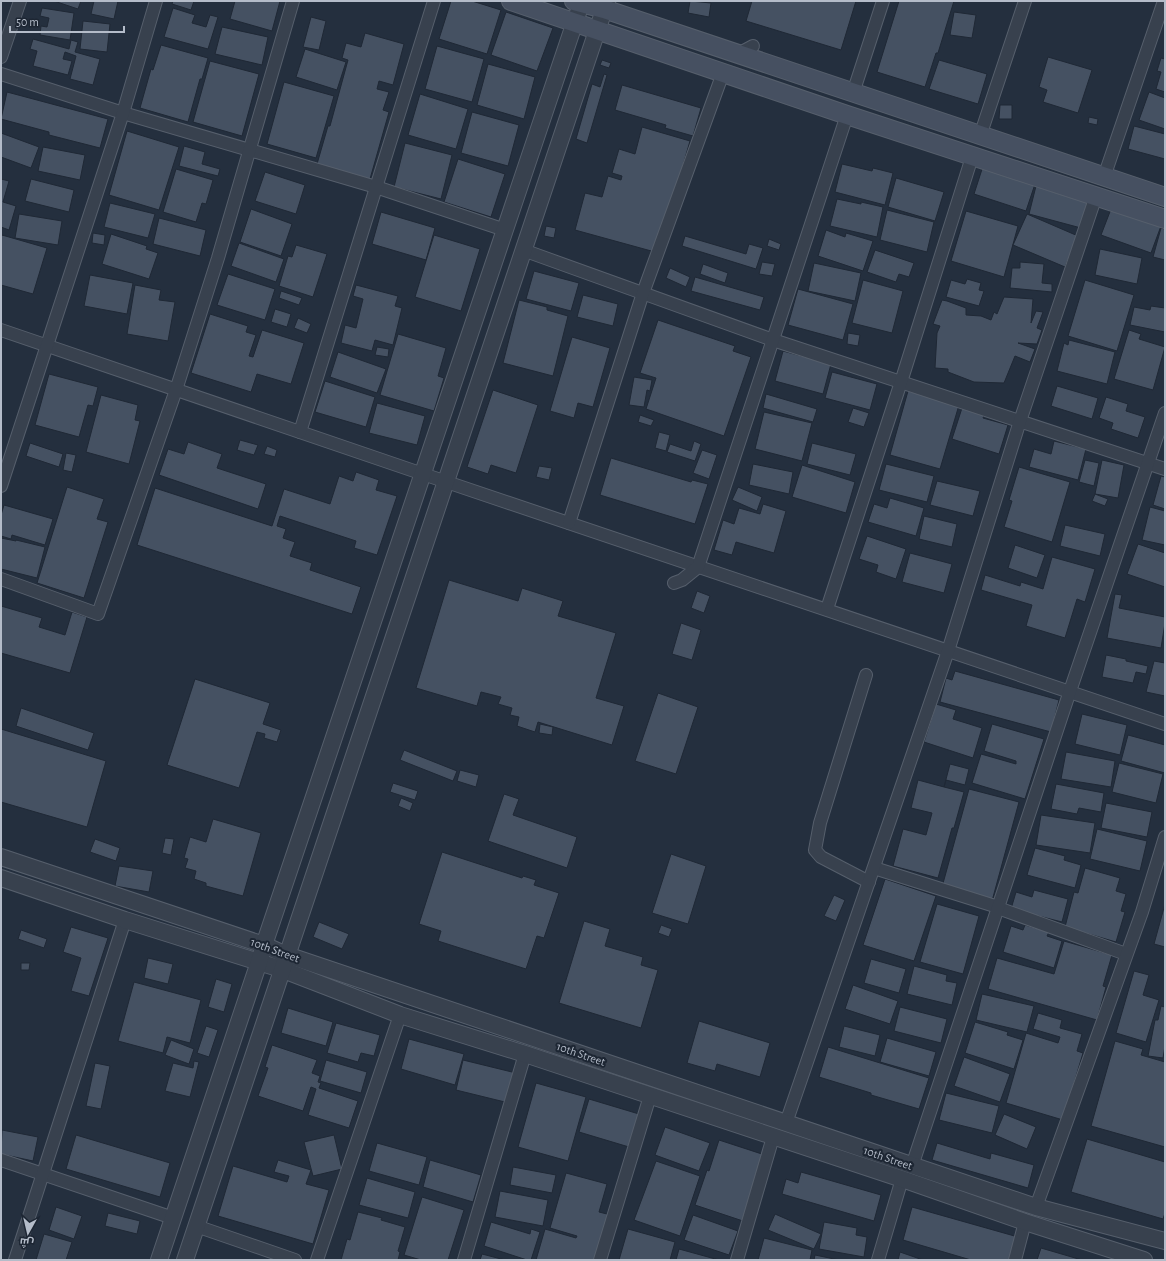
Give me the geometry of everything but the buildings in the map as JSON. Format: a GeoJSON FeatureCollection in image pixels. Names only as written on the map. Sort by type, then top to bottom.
{"type":"FeatureCollection","features":[{"type":"Feature","properties":{"kind":"main road"},"geometry":{"type":"LineString","coordinates":[[511,1],[972,157],[1165,219]]}},
{"type":"Feature","properties":{"kind":"main road"},"geometry":{"type":"LineString","coordinates":[[579,2],[606,5],[746,50],[853,93],[1165,197]]}},
{"type":"Feature","properties":{"kind":"street"},"geometry":{"type":"LineString","coordinates":[[1,57],[20,1]]}},
{"type":"Feature","properties":{"kind":"street"},"geometry":{"type":"LineString","coordinates":[[1,486],[123,113],[156,1]]}},
{"type":"Feature","properties":{"kind":"street"},"geometry":{"type":"LineString","coordinates":[[1,579],[98,614],[176,390],[218,258],[293,1]]}},
{"type":"Feature","properties":{"kind":"street"},"geometry":{"type":"LineString","coordinates":[[300,432],[434,1]]}},
{"type":"Feature","properties":{"kind":"street"},"geometry":{"type":"LineString","coordinates":[[853,93],[883,1]]}},
{"type":"Feature","properties":{"kind":"street"},"geometry":{"type":"LineString","coordinates":[[980,136],[1025,1]]}},
{"type":"Feature","properties":{"kind":"street"},"geometry":{"type":"LineString","coordinates":[[1104,177],[1164,1]]}},
{"type":"Feature","properties":{"kind":"street"},"geometry":{"type":"LineString","coordinates":[[159,1260],[575,22],[579,2]]}},
{"type":"Feature","properties":{"kind":"street"},"geometry":{"type":"LineString","coordinates":[[185,1260],[606,5]]}},
{"type":"Feature","properties":{"kind":"street"},"geometry":{"type":"LineString","coordinates":[[569,523],[642,293],[723,73]]}},
{"type":"Feature","properties":{"kind":"street"},"geometry":{"type":"LineString","coordinates":[[1,74],[123,113],[376,187],[505,230]]}},
{"type":"Feature","properties":{"kind":"street"},"geometry":{"type":"LineString","coordinates":[[674,583],[682,580],[698,567],[847,115]]}},
{"type":"Feature","properties":{"kind":"street"},"geometry":{"type":"LineString","coordinates":[[827,610],[902,382],[972,157]]}},
{"type":"Feature","properties":{"kind":"street"},"geometry":{"type":"LineString","coordinates":[[786,1123],[948,650],[1020,421],[1096,196]]}},
{"type":"Feature","properties":{"kind":"street"},"geometry":{"type":"LineString","coordinates":[[523,250],[773,340],[1165,469]]}},
{"type":"Feature","properties":{"kind":"street"},"geometry":{"type":"LineString","coordinates":[[1,330],[1165,724]]}},
{"type":"Feature","properties":{"kind":"street"},"geometry":{"type":"LineString","coordinates":[[912,1166],[1070,691],[1165,413]]}},
{"type":"Feature","properties":{"kind":"street"},"geometry":{"type":"LineString","coordinates":[[866,676],[820,823],[815,850],[821,857],[869,882]]}},
{"type":"Feature","properties":{"kind":"street"},"geometry":{"type":"LineString","coordinates":[[1036,1207],[1142,912],[1165,837]]}},
{"type":"Feature","properties":{"kind":"street","name":"10th Street"},"geometry":{"type":"LineString","coordinates":[[1,857],[264,945],[284,962],[400,1015],[525,1054],[902,1179],[1025,1222],[1144,1260]]}},
{"type":"Feature","properties":{"kind":"street"},"geometry":{"type":"LineString","coordinates":[[874,868],[998,907],[1126,954]]}},
{"type":"Feature","properties":{"kind":"street","name":"10th Street"},"geometry":{"type":"LineString","coordinates":[[1,878],[125,920],[259,962],[284,962],[786,1123],[1036,1207],[1165,1241]]}},
{"type":"Feature","properties":{"kind":"street"},"geometry":{"type":"LineString","coordinates":[[15,1260],[125,920]]}},
{"type":"Feature","properties":{"kind":"street"},"geometry":{"type":"LineString","coordinates":[[317,1260],[400,1015]]}},
{"type":"Feature","properties":{"kind":"street"},"geometry":{"type":"LineString","coordinates":[[464,1260],[525,1054]]}},
{"type":"Feature","properties":{"kind":"street"},"geometry":{"type":"LineString","coordinates":[[600,1260],[650,1096]]}},
{"type":"Feature","properties":{"kind":"street"},"geometry":{"type":"LineString","coordinates":[[736,1260],[773,1137]]}},
{"type":"Feature","properties":{"kind":"street"},"geometry":{"type":"LineString","coordinates":[[1,1160],[173,1218]]}},
{"type":"Feature","properties":{"kind":"street"},"geometry":{"type":"LineString","coordinates":[[878,1260],[902,1179]]}},
{"type":"Feature","properties":{"kind":"street"},"geometry":{"type":"LineString","coordinates":[[1015,1260],[1025,1222]]}},
{"type":"Feature","properties":{"kind":"street"},"geometry":{"type":"LineString","coordinates":[[196,1226],[295,1260]]}}]}
